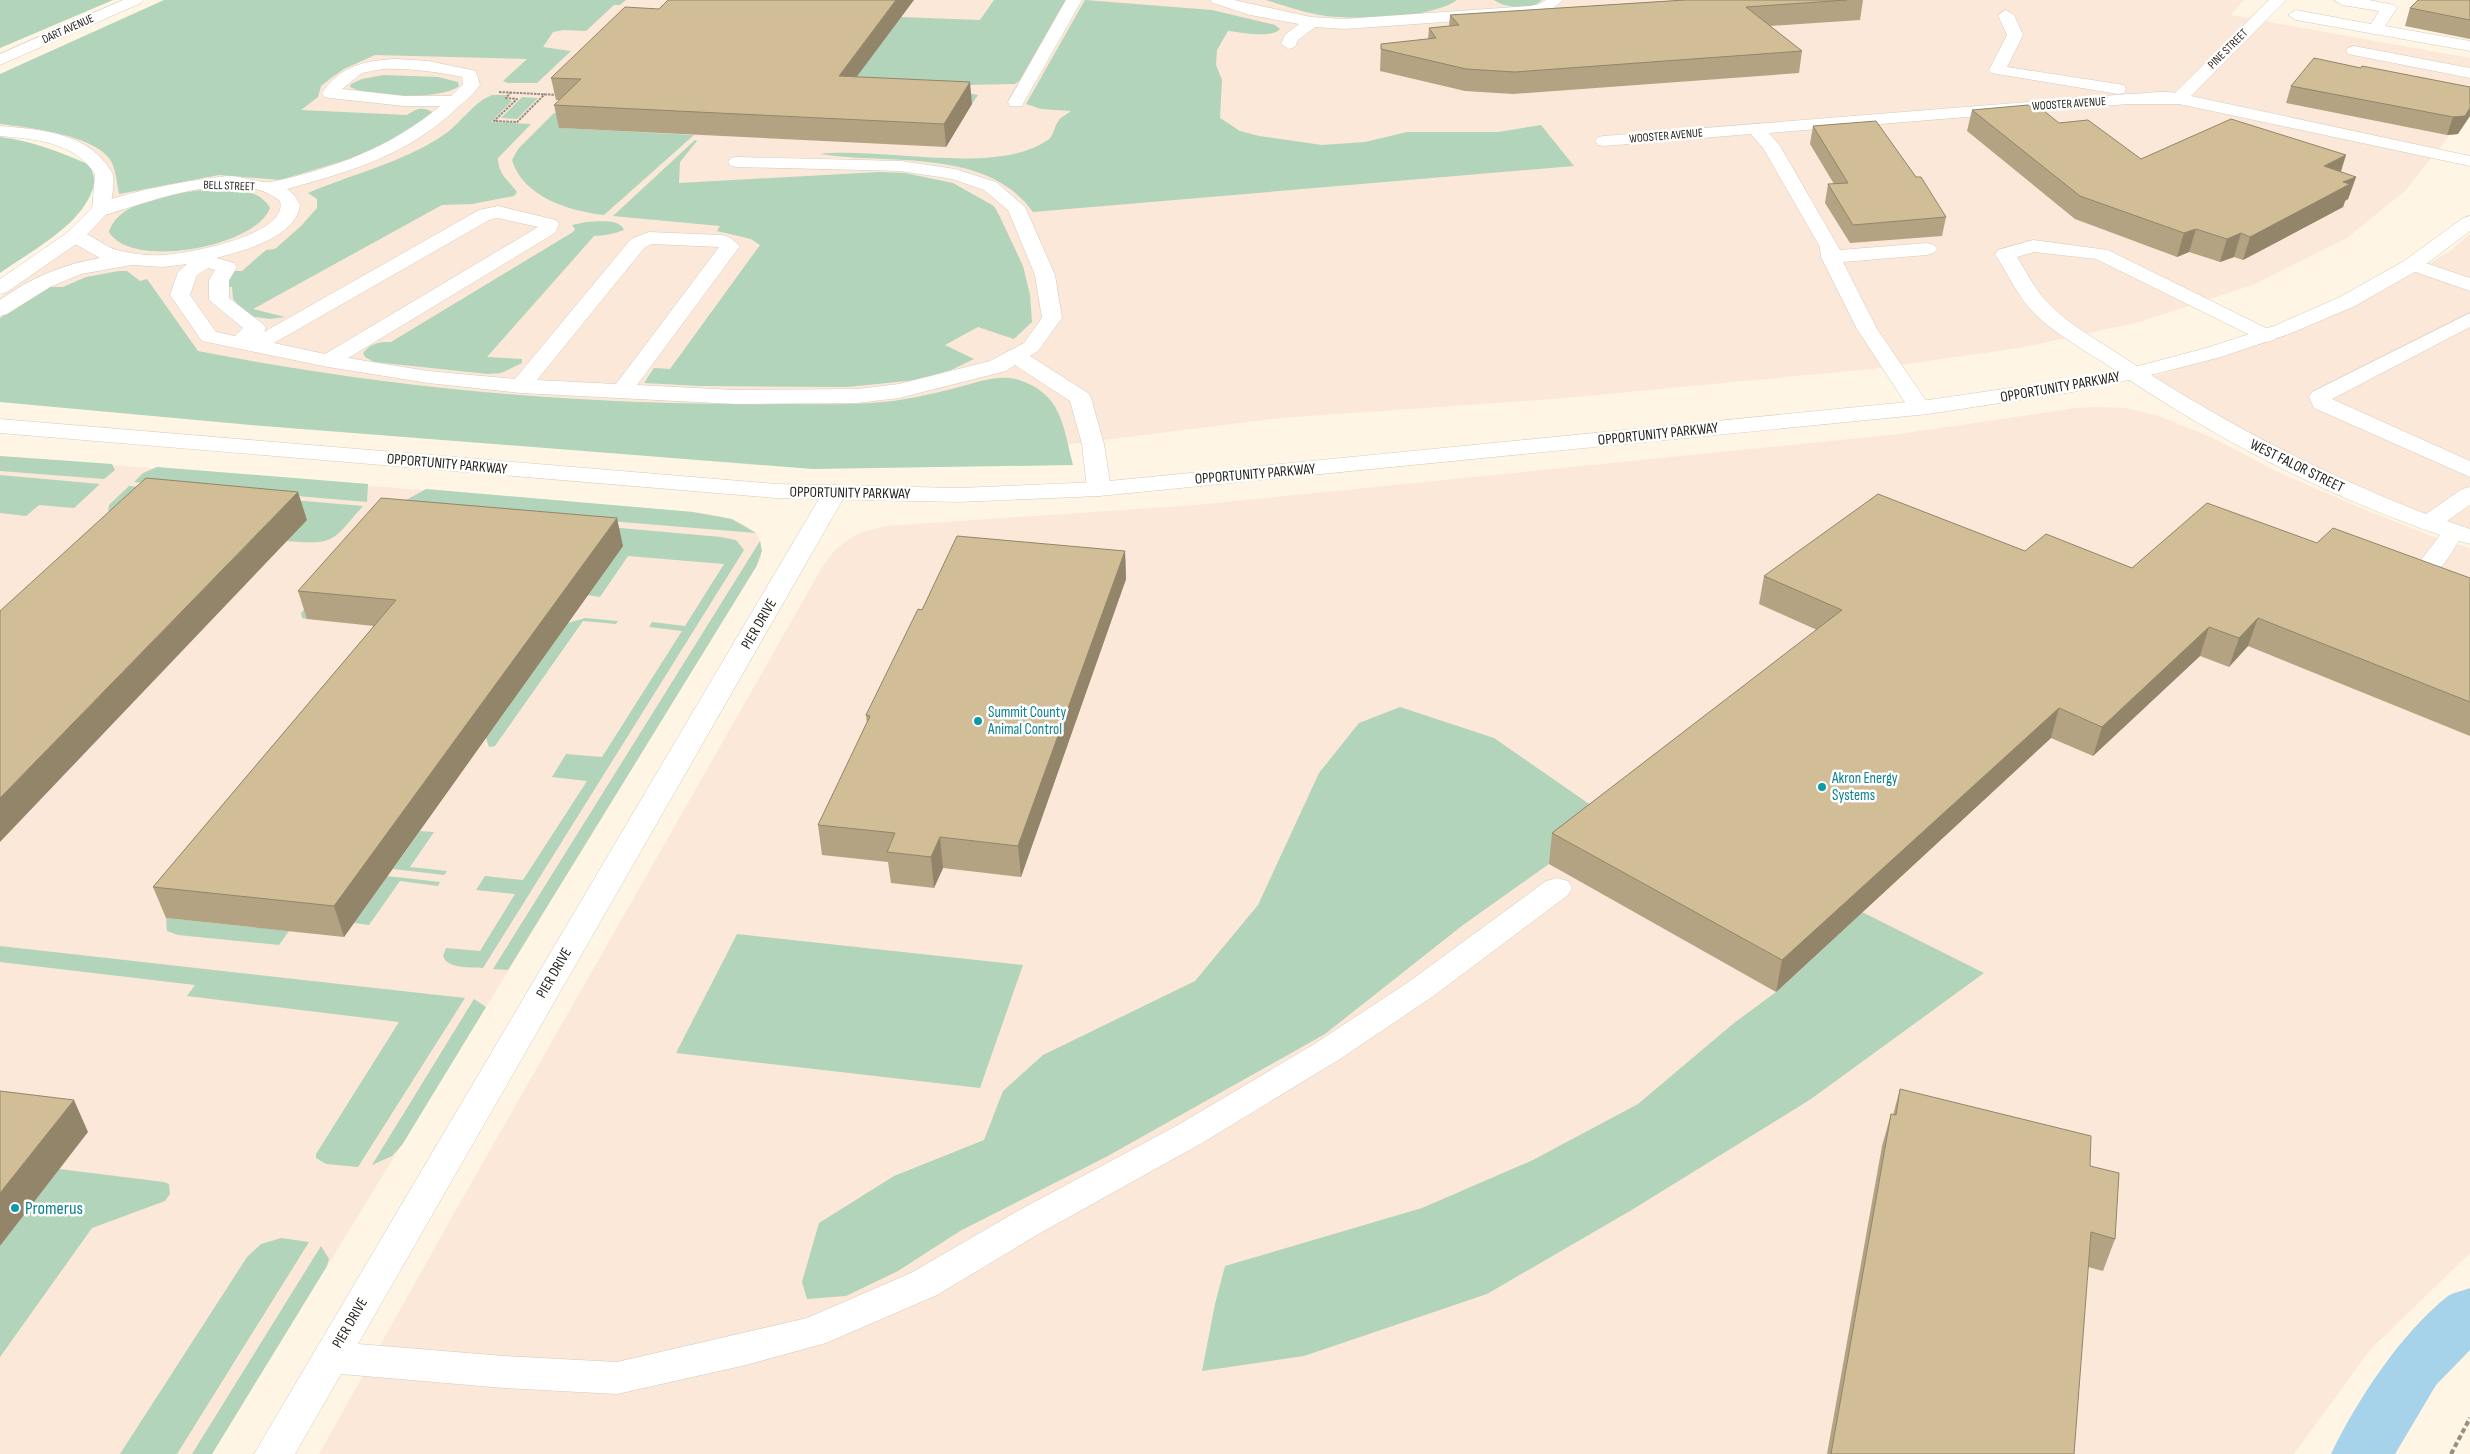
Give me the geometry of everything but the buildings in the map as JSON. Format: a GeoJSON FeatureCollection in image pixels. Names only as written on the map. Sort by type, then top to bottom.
{"type":"FeatureCollection","features":[{"type":"Feature","properties":{"kind":"main road","name":"DART AVENUE"},"geometry":{"type":"LineString","coordinates":[[0,60],[136,0]]}},
{"type":"Feature","properties":{"kind":"main road"},"geometry":{"type":"LineString","coordinates":[[1016,102],[1074,0]]}},
{"type":"Feature","properties":{"kind":"main road"},"geometry":{"type":"LineString","coordinates":[[1218,0],[1250,10],[1269,12],[1311,22],[1344,24],[1530,11],[1544,8],[1555,0]]}},
{"type":"Feature","properties":{"kind":"main road"},"geometry":{"type":"LineString","coordinates":[[1251,0],[1262,4],[1269,12]]}},
{"type":"Feature","properties":{"kind":"main road"},"geometry":{"type":"LineString","coordinates":[[1464,16],[1476,8],[1481,0]]}},
{"type":"Feature","properties":{"kind":"main road","name":"PINE STREET"},"geometry":{"type":"LineString","coordinates":[[2179,99],[2278,0]]}},
{"type":"Feature","properties":{"kind":"main road"},"geometry":{"type":"LineString","coordinates":[[2342,0],[2389,8],[2375,29]]}},
{"type":"Feature","properties":{"kind":"main road"},"geometry":{"type":"LineString","coordinates":[[2006,14],[2015,35],[1997,70],[2179,99]]}},
{"type":"Feature","properties":{"kind":"main road"},"geometry":{"type":"LineString","coordinates":[[2296,15],[2470,46]]}},
{"type":"Feature","properties":{"kind":"main road"},"geometry":{"type":"LineString","coordinates":[[1289,44],[1291,38],[1311,22]]}},
{"type":"Feature","properties":{"kind":"main road"},"geometry":{"type":"LineString","coordinates":[[2354,51],[2470,73]]}},
{"type":"Feature","properties":{"kind":"main road"},"geometry":{"type":"LineString","coordinates":[[269,188],[324,173],[397,145],[428,125],[455,101],[472,85],[470,74],[435,67],[378,65],[356,70],[339,82],[330,93],[404,101],[455,101]]}},
{"type":"Feature","properties":{"kind":"main road","name":"WOOSTER AVENUE"},"geometry":{"type":"LineString","coordinates":[[1604,141],[2128,99],[2179,99],[2470,161]]}},
{"type":"Feature","properties":{"kind":"main road"},"geometry":{"type":"LineString","coordinates":[[1756,129],[1771,146],[1830,247],[1831,256],[1867,329],[1920,408]]}},
{"type":"Feature","properties":{"kind":"main road"},"geometry":{"type":"LineString","coordinates":[[0,132],[54,139],[91,156],[104,174],[101,210]]}},
{"type":"Feature","properties":{"kind":"main road"},"geometry":{"type":"LineString","coordinates":[[246,344],[256,328],[219,300],[219,280],[227,267],[204,258],[188,272],[180,295],[209,337],[328,361],[428,377],[521,386],[735,397],[857,396],[899,391],[998,366],[1031,347],[1052,318],[1045,276],[1016,207],[990,186],[955,174],[901,166],[737,162]]}},
{"type":"Feature","properties":{"kind":"main road","name":"BELL STREET"},"geometry":{"type":"LineString","coordinates":[[0,288],[75,236],[101,210],[139,197],[201,184],[243,184],[269,188],[282,193],[290,201],[290,210],[284,219],[270,231],[249,242],[204,258],[110,262],[78,268],[45,281],[0,310]]}},
{"type":"Feature","properties":{"kind":"main road"},"geometry":{"type":"LineString","coordinates":[[246,344],[486,214],[498,212],[549,224],[548,229],[328,361]]}},
{"type":"Feature","properties":{"kind":"main road","name":"OPPORTUNITY PARKWAY"},"geometry":{"type":"LineString","coordinates":[[0,426],[776,491],[959,495],[1099,489],[1920,408],[2026,394],[2134,374],[2205,356],[2267,336],[2361,296],[2414,265],[2470,222]]}},
{"type":"Feature","properties":{"kind":"main road","name":"BELL STREET"},"geometry":{"type":"LineString","coordinates":[[75,236],[101,253],[151,261]]}},
{"type":"Feature","properties":{"kind":"main road"},"geometry":{"type":"LineString","coordinates":[[521,386],[638,242],[649,238],[722,241],[730,246],[621,392]]}},
{"type":"Feature","properties":{"kind":"main road","name":"WEST FALOR STREET"},"geometry":{"type":"LineString","coordinates":[[2267,336],[2101,254],[2033,246],[2005,254],[2041,308],[2134,374],[2242,439],[2288,463],[2390,510],[2462,535]]}},
{"type":"Feature","properties":{"kind":"main road"},"geometry":{"type":"LineString","coordinates":[[1831,256],[1927,248]]}},
{"type":"Feature","properties":{"kind":"main road"},"geometry":{"type":"LineString","coordinates":[[2414,265],[2470,285]]}},
{"type":"Feature","properties":{"kind":"main road"},"geometry":{"type":"LineString","coordinates":[[2470,319],[2320,397],[2322,403],[2470,470]]}},
{"type":"Feature","properties":{"kind":"main road"},"geometry":{"type":"LineString","coordinates":[[1015,356],[1080,398],[1093,444],[1099,489]]}},
{"type":"Feature","properties":{"kind":"main road","name":"PIER DRIVE"},"geometry":{"type":"LineString","coordinates":[[274,1454],[835,492]]}},
{"type":"Feature","properties":{"kind":"main road"},"geometry":{"type":"LineString","coordinates":[[2428,524],[2470,494]]}},
{"type":"Feature","properties":{"kind":"main road"},"geometry":{"type":"LineString","coordinates":[[2427,568],[2462,535]]}},
{"type":"Feature","properties":{"kind":"main road"},"geometry":{"type":"LineString","coordinates":[[330,1357],[504,1372],[617,1378],[813,1332],[924,1284],[1029,1222],[1190,1134],[1328,1051],[1413,994],[1557,888]]}},
{"type":"Feature","properties":{"kind":"path"},"geometry":{"type":"LineString","coordinates":[[545,94],[517,122],[494,121],[517,99],[506,98],[513,93],[545,94],[561,95]]}},
{"type":"Feature","properties":{"kind":"path"},"geometry":{"type":"LineString","coordinates":[[2450,1454],[2470,1418]]}},
{"type":"Feature","properties":{"kind":"shaded area"},"geometry":{"type":"Polygon","coordinates":[[[171,0],[2244,0],[2231,15],[2470,58],[2470,110],[2405,191],[2347,238],[2255,284],[2140,322],[2019,348],[1872,369],[1554,399],[1280,418],[985,455],[0,379],[0,297],[101,217],[109,185],[96,153],[64,139],[0,128],[0,75],[171,0]]]}},
{"type":"Feature","properties":{"kind":"shaded area"},"geometry":{"type":"Polygon","coordinates":[[[2470,234],[2470,533],[2326,477],[2258,443],[2151,377],[2306,328],[2412,274],[2450,251],[2470,234]]]}},
{"type":"Feature","properties":{"kind":"shaded area"},"geometry":{"type":"Polygon","coordinates":[[[2076,408],[2126,408],[2159,416],[2211,437],[2280,473],[2361,508],[2431,536],[2470,548],[2470,1253],[2370,1350],[2294,1454],[319,1454],[824,564],[834,551],[849,539],[860,533],[885,526],[1196,505],[1899,434],[2076,408]]]}},
{"type":"Feature","properties":{"kind":"shaded area"},"geometry":{"type":"Polygon","coordinates":[[[0,456],[693,512],[720,516],[743,524],[756,533],[761,543],[761,559],[212,1454],[0,1454],[0,456]]]}},
{"type":"Feature","properties":{"kind":"green space"},"geometry":{"type":"Polygon","coordinates":[[[0,0],[113,0],[0,48],[0,0]]]}},
{"type":"Feature","properties":{"kind":"green space"},"geometry":{"type":"Polygon","coordinates":[[[164,0],[626,0],[620,5],[614,5],[586,31],[564,30],[553,32],[543,47],[571,51],[537,83],[508,83],[503,81],[527,59],[375,55],[344,69],[321,86],[318,97],[301,110],[407,115],[422,109],[432,112],[431,115],[400,138],[350,159],[280,180],[219,175],[119,194],[113,165],[103,152],[91,145],[60,134],[0,124],[0,74],[164,0]]]}},
{"type":"Feature","properties":{"kind":"green space"},"geometry":{"type":"Polygon","coordinates":[[[994,0],[1066,0],[1020,80],[1015,84],[967,85],[968,93],[978,95],[972,104],[841,98],[901,17],[980,20],[994,0]]]}},
{"type":"Feature","properties":{"kind":"green space"},"geometry":{"type":"Polygon","coordinates":[[[1085,0],[1212,10],[1275,25],[1280,29],[1270,34],[1228,31],[1217,50],[1216,65],[1222,80],[1220,118],[1240,131],[1259,136],[1322,145],[1365,142],[1407,132],[1498,132],[1541,125],[1574,166],[1033,212],[1013,191],[990,177],[963,168],[905,160],[820,154],[846,153],[970,158],[999,156],[1026,151],[1048,140],[1052,136],[1059,120],[1071,111],[1041,109],[1026,104],[1085,0]]]}},
{"type":"Feature","properties":{"kind":"green space"},"geometry":{"type":"Polygon","coordinates":[[[1266,0],[1457,0],[1429,11],[1393,17],[1356,18],[1318,15],[1266,0]]]}},
{"type":"Feature","properties":{"kind":"green space"},"geometry":{"type":"Polygon","coordinates":[[[1494,0],[1542,0],[1531,6],[1518,7],[1505,5],[1494,0]]]}},
{"type":"Feature","properties":{"kind":"green space"},"geometry":{"type":"Polygon","coordinates":[[[384,75],[438,77],[458,82],[459,86],[438,94],[406,96],[360,91],[350,87],[351,84],[362,79],[384,75]]]}},
{"type":"Feature","properties":{"kind":"green space"},"geometry":{"type":"Polygon","coordinates":[[[492,95],[507,95],[505,98],[512,101],[491,122],[531,124],[498,158],[498,164],[502,173],[517,192],[514,196],[472,204],[442,205],[253,309],[285,317],[270,319],[248,316],[233,299],[232,287],[226,287],[234,271],[242,271],[266,250],[275,249],[301,226],[317,208],[317,199],[308,193],[410,154],[442,136],[478,103],[492,95]]]}},
{"type":"Feature","properties":{"kind":"green space"},"geometry":{"type":"Polygon","coordinates":[[[522,97],[538,98],[517,119],[501,118],[522,97]]]}},
{"type":"Feature","properties":{"kind":"green space"},"geometry":{"type":"Polygon","coordinates":[[[554,113],[572,114],[560,128],[694,135],[604,215],[590,213],[562,206],[537,193],[526,184],[512,160],[518,149],[554,113]]]}},
{"type":"Feature","properties":{"kind":"green space"},"geometry":{"type":"Polygon","coordinates":[[[0,137],[24,141],[90,165],[94,184],[89,198],[69,223],[56,235],[0,273],[0,137]]]}},
{"type":"Feature","properties":{"kind":"green space"},"geometry":{"type":"Polygon","coordinates":[[[695,140],[697,141],[680,162],[679,183],[879,172],[905,173],[953,183],[994,206],[1023,266],[1030,295],[1032,322],[1014,339],[978,327],[945,345],[974,359],[951,370],[917,380],[847,387],[700,386],[644,383],[654,368],[670,369],[760,245],[751,239],[717,231],[720,226],[613,216],[695,140]]]}},
{"type":"Feature","properties":{"kind":"green space"},"geometry":{"type":"Polygon","coordinates":[[[213,189],[253,193],[265,201],[270,208],[260,222],[242,234],[219,243],[193,249],[141,250],[122,243],[109,232],[115,221],[125,211],[138,204],[170,195],[213,189]]]}},
{"type":"Feature","properties":{"kind":"green space"},"geometry":{"type":"Polygon","coordinates":[[[586,222],[613,222],[624,230],[594,236],[487,357],[522,359],[522,363],[501,373],[488,374],[374,362],[365,357],[363,353],[372,345],[391,342],[573,232],[575,229],[572,225],[586,222]]]}},
{"type":"Feature","properties":{"kind":"green space"},"geometry":{"type":"Polygon","coordinates":[[[127,271],[140,281],[147,279],[198,351],[344,376],[417,385],[565,398],[639,402],[840,404],[895,401],[991,379],[1012,378],[1033,386],[1052,403],[1063,425],[1073,465],[813,469],[251,425],[0,402],[0,318],[45,287],[63,287],[86,277],[127,271]]]}},
{"type":"Feature","properties":{"kind":"green space"},"geometry":{"type":"Polygon","coordinates":[[[0,456],[112,464],[115,470],[104,479],[0,471],[0,456]]]}},
{"type":"Feature","properties":{"kind":"green space"},"geometry":{"type":"Polygon","coordinates":[[[157,467],[368,484],[367,502],[134,482],[143,473],[157,467]]]}},
{"type":"Feature","properties":{"kind":"green space"},"geometry":{"type":"Polygon","coordinates":[[[0,475],[100,484],[74,508],[39,505],[26,516],[0,513],[0,475]]]}},
{"type":"Feature","properties":{"kind":"green space"},"geometry":{"type":"Polygon","coordinates":[[[129,486],[363,506],[338,534],[331,539],[315,542],[286,541],[306,520],[108,511],[109,505],[129,486]]]}},
{"type":"Feature","properties":{"kind":"green space"},"geometry":{"type":"Polygon","coordinates":[[[426,489],[693,512],[732,519],[756,533],[399,504],[426,489]]]}},
{"type":"Feature","properties":{"kind":"green space"},"geometry":{"type":"Polygon","coordinates":[[[394,508],[721,537],[736,540],[744,550],[483,968],[454,965],[445,960],[443,956],[446,948],[480,951],[515,894],[476,890],[485,876],[523,880],[587,781],[552,777],[566,754],[602,757],[682,631],[649,627],[652,622],[685,626],[724,564],[628,556],[600,597],[587,595],[389,526],[307,619],[302,618],[301,613],[394,508]]]}},
{"type":"Feature","properties":{"kind":"green space"},"geometry":{"type":"Polygon","coordinates":[[[760,541],[762,551],[756,567],[508,970],[493,969],[760,541]]]}},
{"type":"Feature","properties":{"kind":"green space"},"geometry":{"type":"Polygon","coordinates":[[[585,618],[618,621],[616,624],[583,621],[495,746],[489,747],[486,738],[568,623],[585,618]]]}},
{"type":"Feature","properties":{"kind":"green space"},"geometry":{"type":"Polygon","coordinates":[[[1400,707],[1494,738],[1608,817],[1549,864],[1463,925],[1325,1034],[1106,1157],[960,1231],[898,1271],[846,1296],[807,1299],[802,1282],[819,1223],[894,1176],[984,1140],[1003,1091],[1043,1055],[1195,981],[1258,905],[1319,773],[1359,723],[1400,707]]]}},
{"type":"Feature","properties":{"kind":"green space"},"geometry":{"type":"Polygon","coordinates":[[[420,831],[434,832],[410,867],[447,871],[444,875],[393,869],[420,831]]]}},
{"type":"Feature","properties":{"kind":"green space"},"geometry":{"type":"Polygon","coordinates":[[[387,876],[440,882],[438,886],[400,881],[369,925],[354,923],[387,876]]]}},
{"type":"Feature","properties":{"kind":"green space"},"geometry":{"type":"Polygon","coordinates":[[[1862,912],[1984,973],[1811,1099],[1630,1211],[1487,1294],[1304,1356],[1202,1371],[1215,1304],[1225,1266],[1422,1208],[1533,1160],[1638,1104],[1734,1023],[1776,992],[1862,912]]]}},
{"type":"Feature","properties":{"kind":"green space"},"geometry":{"type":"Polygon","coordinates":[[[166,918],[289,931],[279,945],[178,935],[167,931],[166,918]]]}},
{"type":"Feature","properties":{"kind":"green space"},"geometry":{"type":"Polygon","coordinates":[[[737,934],[1023,965],[980,1088],[676,1053],[737,934]]]}},
{"type":"Feature","properties":{"kind":"green space"},"geometry":{"type":"Polygon","coordinates":[[[0,946],[465,998],[358,1167],[326,1164],[316,1158],[316,1154],[399,1022],[187,996],[195,985],[0,962],[0,946]]]}},
{"type":"Feature","properties":{"kind":"green space"},"geometry":{"type":"Polygon","coordinates":[[[474,999],[486,1007],[402,1145],[392,1156],[372,1165],[474,999]]]}},
{"type":"Feature","properties":{"kind":"green space"},"geometry":{"type":"Polygon","coordinates":[[[59,1169],[164,1182],[169,1184],[170,1194],[165,1201],[92,1228],[0,1357],[0,1246],[59,1169]]]}},
{"type":"Feature","properties":{"kind":"green space"},"geometry":{"type":"Polygon","coordinates":[[[281,1238],[309,1242],[177,1454],[120,1454],[247,1257],[261,1244],[281,1238]]]}},
{"type":"Feature","properties":{"kind":"green space"},"geometry":{"type":"Polygon","coordinates":[[[321,1246],[329,1259],[327,1266],[212,1454],[192,1454],[321,1246]]]}},
{"type":"Feature","properties":{"kind":"waterway"},"geometry":{"type":"LineString","coordinates":[[2362,1454],[2415,1367],[2470,1312]]}},
{"type":"Feature","properties":{"kind":"place","name":"Summit County Animal Control"},"geometry":{"type":"Point","coordinates":[978,721]}},
{"type":"Feature","properties":{"kind":"place","name":"Akron Energy Systems"},"geometry":{"type":"Point","coordinates":[1822,787]}},
{"type":"Feature","properties":{"kind":"place","name":"Promerus"},"geometry":{"type":"Point","coordinates":[15,1208]}}]}
